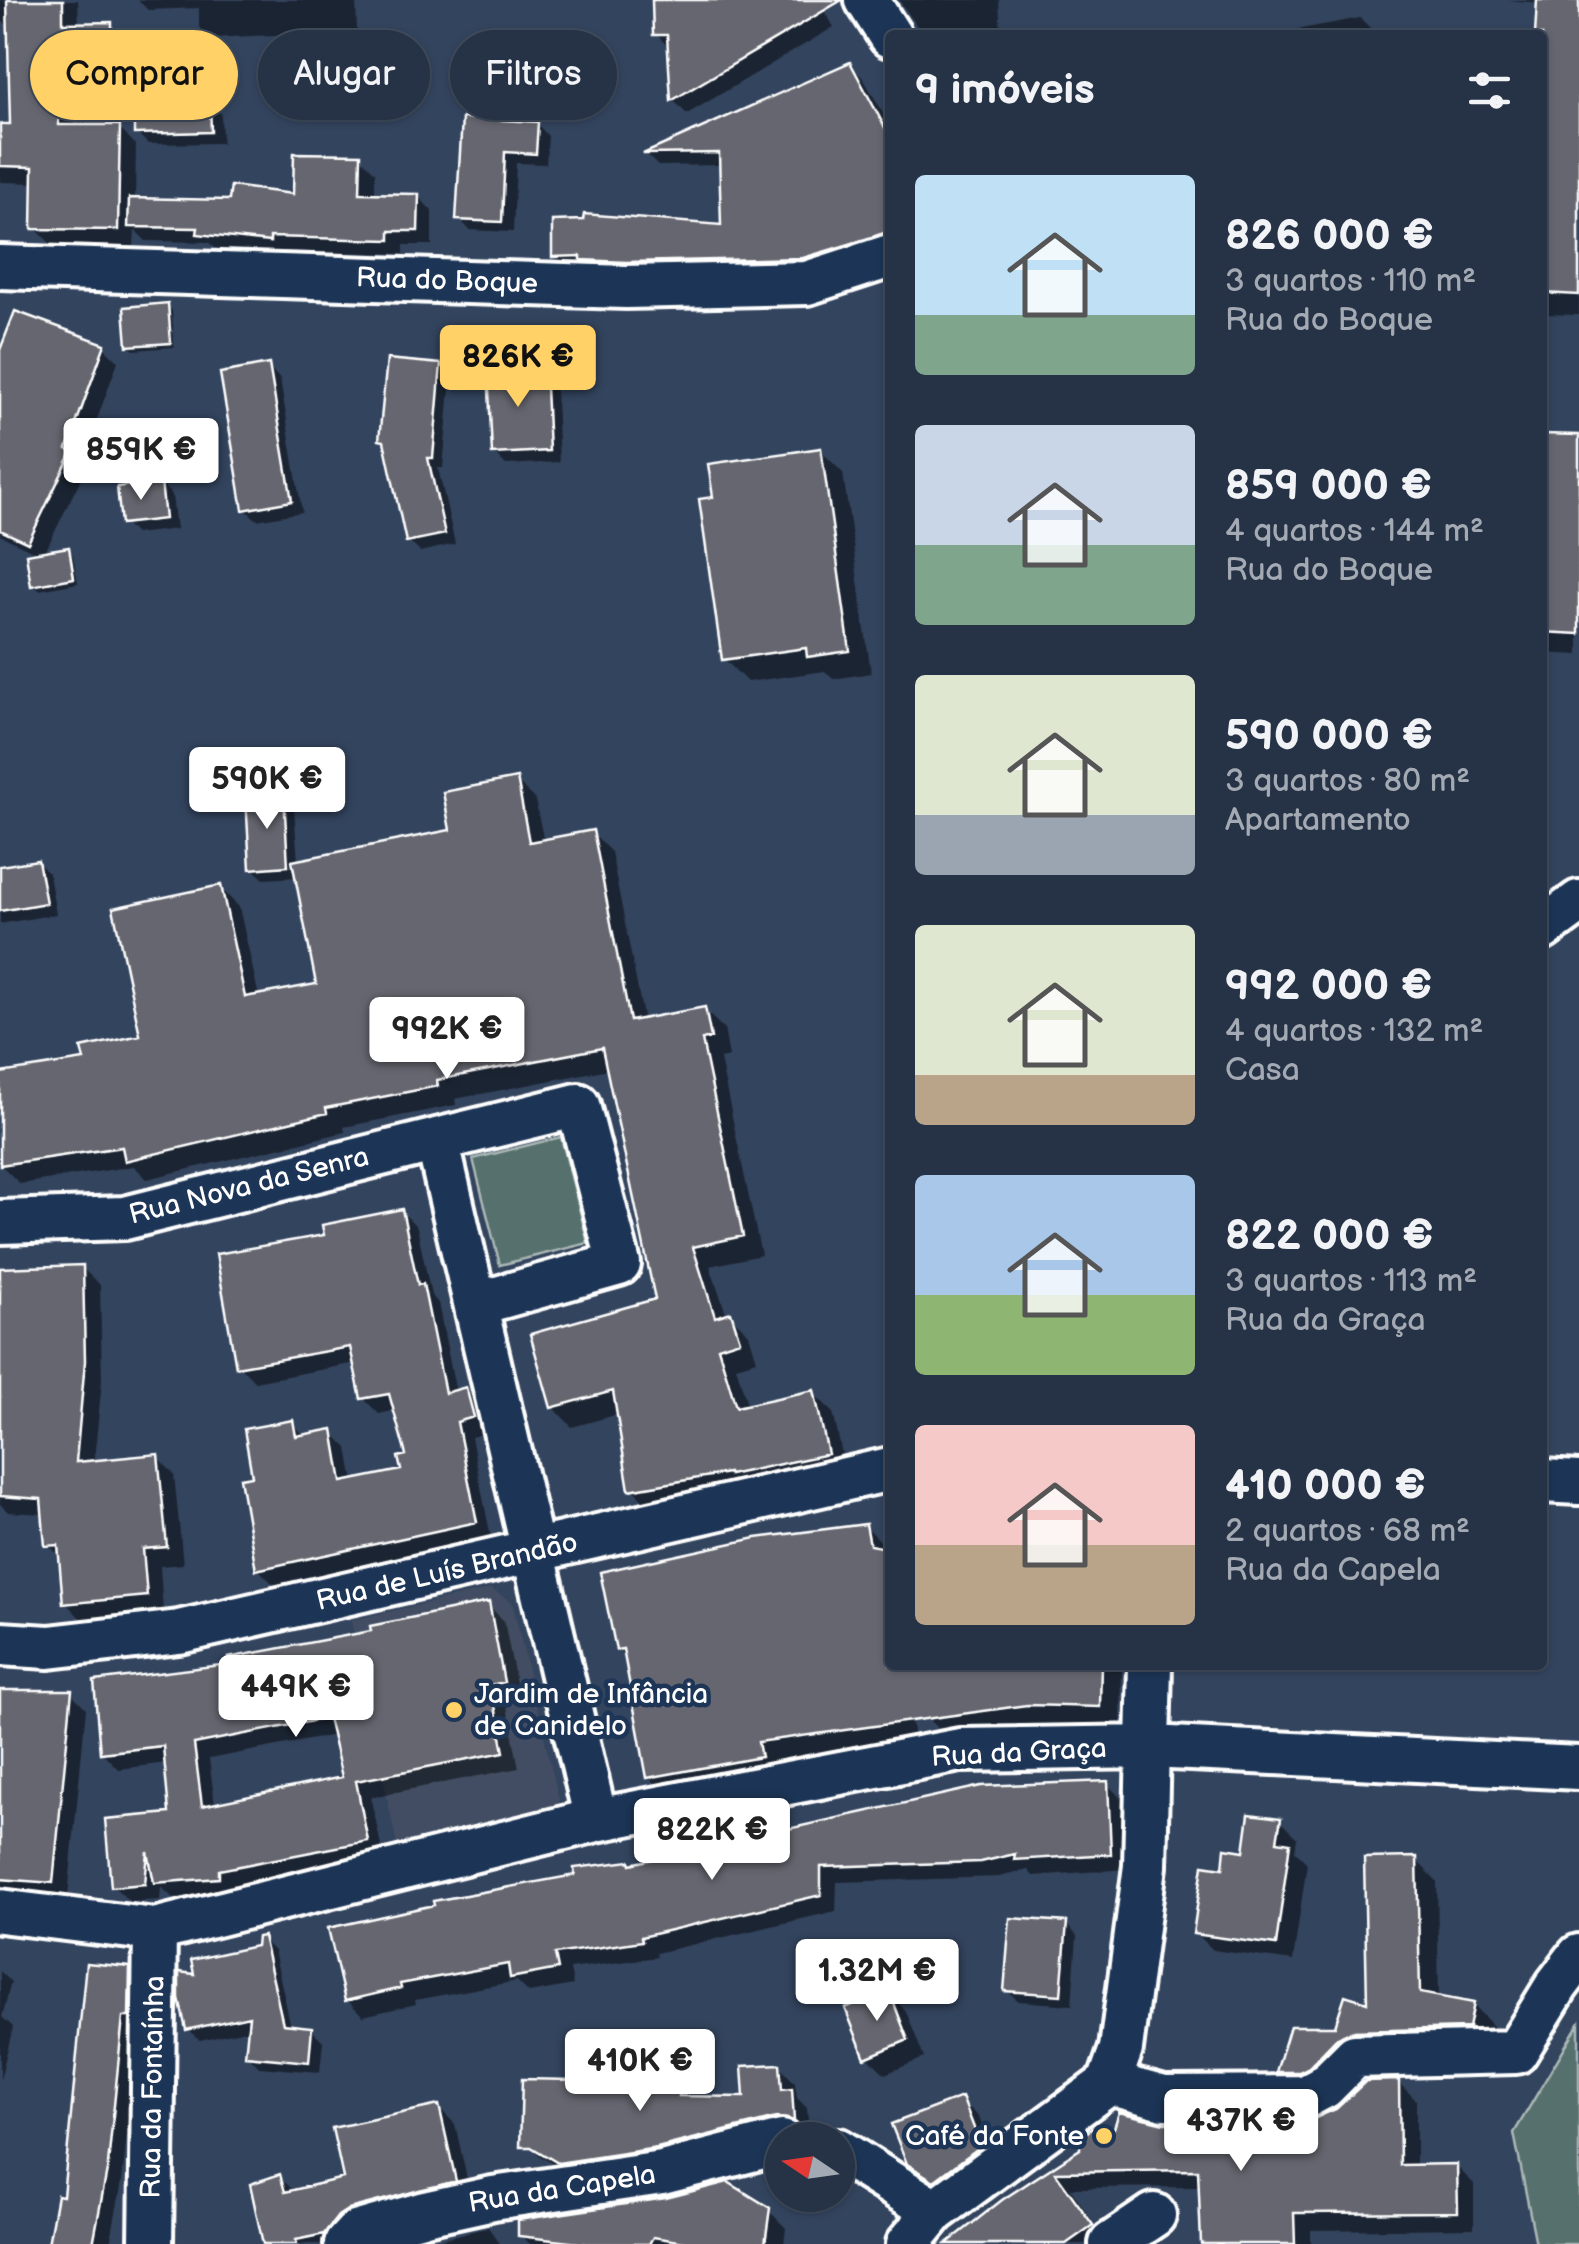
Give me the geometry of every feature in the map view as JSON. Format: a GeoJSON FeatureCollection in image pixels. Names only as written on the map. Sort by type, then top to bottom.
{"type":"FeatureCollection","features":[{"type":"Feature","properties":{"kind":"street"},"geometry":{"type":"LineString","coordinates":[[867,0],[886,30]]}},
{"type":"Feature","properties":{"kind":"street","name":"Rua do Boque"},"geometry":{"type":"LineString","coordinates":[[0,267],[626,287],[807,284],[885,258]]}},
{"type":"Feature","properties":{"kind":"street"},"geometry":{"type":"LineString","coordinates":[[1547,925],[1579,902]]}},
{"type":"Feature","properties":{"kind":"street","name":"Rua Nova da Senra"},"geometry":{"type":"LineString","coordinates":[[0,1222],[125,1218],[578,1105],[619,1264],[476,1304]]}},
{"type":"Feature","properties":{"kind":"street"},"geometry":{"type":"LineString","coordinates":[[437,1140],[596,1820]]}},
{"type":"Feature","properties":{"kind":"street","name":"Rua de Luís Brandão"},"geometry":{"type":"LineString","coordinates":[[0,1644],[50,1647],[179,1632],[885,1470]]}},
{"type":"Feature","properties":{"kind":"street"},"geometry":{"type":"LineString","coordinates":[[1547,1481],[1579,1482]]}},
{"type":"Feature","properties":{"kind":"street"},"geometry":{"type":"LineString","coordinates":[[908,2244],[935,2211],[1109,2083],[1122,2048],[1142,1893],[1150,1670]]}},
{"type":"Feature","properties":{"kind":"street","name":"Rua da Graça"},"geometry":{"type":"LineString","coordinates":[[0,1910],[155,1930],[596,1820],[960,1750],[1150,1747],[1579,1768]]}},
{"type":"Feature","properties":{"kind":"street","name":"Rua da Fontaínha"},"geometry":{"type":"LineString","coordinates":[[151,2244],[155,1930]]}},
{"type":"Feature","properties":{"kind":"street"},"geometry":{"type":"LineString","coordinates":[[1109,2083],[1164,2098],[1305,2097],[1324,2087],[1355,2056],[1516,2052],[1556,1984],[1579,1956]]}},
{"type":"Feature","properties":{"kind":"street","name":"Rua da Capela"},"geometry":{"type":"LineString","coordinates":[[346,2244],[356,2234],[442,2209],[662,2173],[765,2146]]}},
{"type":"Feature","properties":{"kind":"street"},"geometry":{"type":"LineString","coordinates":[[855,2161],[935,2211]]}},
{"type":"Feature","properties":{"kind":"street"},"geometry":{"type":"LineString","coordinates":[[1111,2244],[1154,2215]]}},
{"type":"Feature","properties":{"kind":"shaded area","name":"Jardim de Infância de Canidelo"},"geometry":{"type":"Polygon","coordinates":[[[491,1589],[512,1602],[559,1800],[556,1811],[398,1850],[351,1620],[491,1589]]]}},
{"type":"Feature","properties":{"kind":"green space"},"geometry":{"type":"Polygon","coordinates":[[[561,1137],[588,1243],[500,1265],[473,1159],[561,1137]]]}},
{"type":"Feature","properties":{"kind":"green space"},"geometry":{"type":"Polygon","coordinates":[[[1579,2023],[1579,2244],[1536,2244],[1514,2133],[1579,2023]]]}},
{"type":"Feature","properties":{"kind":"building"},"geometry":{"type":"Polygon","coordinates":[[[7,0],[63,0],[63,23],[112,22],[112,30],[30,30],[30,120],[59,120],[59,125],[120,125],[118,230],[32,229],[33,167],[0,166],[0,124],[10,124],[7,0]]]}},
{"type":"Feature","properties":{"kind":"building"},"geometry":{"type":"Polygon","coordinates":[[[652,0],[842,0],[671,101],[667,35],[653,35],[652,0]]]}},
{"type":"Feature","properties":{"kind":"building"},"geometry":{"type":"Polygon","coordinates":[[[1537,0],[1579,0],[1579,295],[1547,293],[1547,30],[1535,30],[1537,0]]]}},
{"type":"Feature","properties":{"kind":"building"},"geometry":{"type":"Polygon","coordinates":[[[850,62],[885,128],[885,233],[803,258],[626,262],[552,257],[552,221],[583,220],[584,214],[721,225],[719,153],[643,154],[850,62]]]}},
{"type":"Feature","properties":{"kind":"building"},"geometry":{"type":"Polygon","coordinates":[[[134,120],[211,120],[211,132],[134,134],[134,120]]]}},
{"type":"Feature","properties":{"kind":"building"},"geometry":{"type":"Polygon","coordinates":[[[462,120],[538,122],[536,154],[505,152],[502,222],[456,220],[462,120]]]}},
{"type":"Feature","properties":{"kind":"building"},"geometry":{"type":"Polygon","coordinates":[[[294,153],[361,154],[360,193],[419,194],[418,231],[390,231],[390,240],[270,237],[270,242],[197,234],[198,228],[128,227],[129,198],[229,200],[231,186],[293,194],[294,153]]]}},
{"type":"Feature","properties":{"kind":"building"},"geometry":{"type":"Polygon","coordinates":[[[168,303],[171,343],[127,346],[124,307],[168,303]]]}},
{"type":"Feature","properties":{"kind":"building"},"geometry":{"type":"Polygon","coordinates":[[[15,311],[105,344],[67,449],[72,452],[28,543],[0,530],[0,350],[15,311]]]}},
{"type":"Feature","properties":{"kind":"building"},"geometry":{"type":"Polygon","coordinates":[[[387,359],[441,364],[433,458],[428,458],[445,534],[406,542],[384,441],[379,440],[387,359]]]}},
{"type":"Feature","properties":{"kind":"building"},"geometry":{"type":"Polygon","coordinates":[[[269,364],[292,501],[243,510],[220,373],[269,364]]]}},
{"type":"Feature","properties":{"kind":"building"},"geometry":{"type":"Polygon","coordinates":[[[545,365],[549,451],[492,454],[488,368],[545,365]]]}},
{"type":"Feature","properties":{"kind":"building"},"geometry":{"type":"Polygon","coordinates":[[[1547,434],[1579,435],[1579,634],[1547,632],[1547,434]]]}},
{"type":"Feature","properties":{"kind":"building"},"geometry":{"type":"Polygon","coordinates":[[[821,448],[850,651],[807,657],[806,648],[722,660],[699,499],[713,497],[708,464],[821,448]]]}},
{"type":"Feature","properties":{"kind":"building"},"geometry":{"type":"Polygon","coordinates":[[[161,481],[165,519],[121,524],[117,487],[161,481]]]}},
{"type":"Feature","properties":{"kind":"building"},"geometry":{"type":"Polygon","coordinates":[[[69,547],[74,578],[31,586],[26,554],[69,547]]]}},
{"type":"Feature","properties":{"kind":"building"},"geometry":{"type":"Polygon","coordinates":[[[517,778],[529,842],[593,830],[630,1021],[705,1007],[711,1038],[702,1040],[743,1236],[693,1247],[715,1317],[731,1312],[740,1340],[718,1347],[736,1407],[814,1390],[828,1454],[729,1475],[629,1490],[613,1391],[551,1408],[530,1334],[655,1299],[602,1048],[437,1080],[438,1086],[326,1108],[327,1113],[125,1161],[122,1147],[0,1165],[0,1073],[84,1060],[81,1048],[140,1035],[113,908],[221,885],[245,997],[316,984],[292,861],[450,830],[443,792],[517,778]]]}},
{"type":"Feature","properties":{"kind":"building"},"geometry":{"type":"Polygon","coordinates":[[[284,795],[288,866],[250,869],[246,797],[284,795]]]}},
{"type":"Feature","properties":{"kind":"building"},"geometry":{"type":"Polygon","coordinates":[[[38,860],[46,903],[0,911],[0,866],[38,860]]]}},
{"type":"Feature","properties":{"kind":"building"},"geometry":{"type":"Polygon","coordinates":[[[402,1209],[418,1285],[423,1284],[445,1393],[466,1387],[474,1417],[457,1422],[477,1522],[256,1570],[240,1478],[252,1476],[244,1429],[293,1420],[296,1436],[333,1429],[342,1482],[401,1470],[398,1457],[406,1455],[389,1394],[361,1399],[350,1347],[236,1367],[216,1254],[324,1235],[322,1225],[402,1209]]]}},
{"type":"Feature","properties":{"kind":"building"},"geometry":{"type":"Polygon","coordinates":[[[83,1265],[85,1361],[76,1462],[158,1454],[167,1547],[143,1549],[147,1596],[63,1604],[58,1545],[45,1546],[41,1499],[0,1496],[0,1268],[83,1265]]]}},
{"type":"Feature","properties":{"kind":"building"},"geometry":{"type":"Polygon","coordinates":[[[866,1524],[870,1545],[885,1548],[885,1670],[1101,1670],[1100,1707],[1027,1705],[758,1742],[761,1757],[647,1778],[623,1649],[616,1650],[600,1572],[756,1538],[866,1524]]]}},
{"type":"Feature","properties":{"kind":"building"},"geometry":{"type":"Polygon","coordinates":[[[489,1602],[504,1682],[491,1685],[504,1752],[356,1781],[368,1841],[219,1870],[219,1878],[154,1883],[148,1852],[145,1884],[111,1887],[105,1819],[169,1813],[163,1746],[100,1753],[94,1681],[229,1664],[228,1658],[371,1631],[370,1626],[489,1602]],[[328,1718],[194,1744],[202,1806],[342,1777],[328,1718]]]}},
{"type":"Feature","properties":{"kind":"building"},"geometry":{"type":"Polygon","coordinates":[[[0,1690],[72,1690],[53,1883],[0,1879],[0,1690]]]}},
{"type":"Feature","properties":{"kind":"building"},"geometry":{"type":"Polygon","coordinates":[[[1108,1781],[1111,1854],[1014,1860],[1015,1854],[981,1862],[821,1867],[821,1895],[641,1937],[642,1941],[555,1954],[558,1969],[510,1978],[508,1964],[400,1984],[401,1988],[345,2001],[328,1928],[434,1905],[433,1901],[575,1875],[574,1868],[630,1861],[631,1864],[981,1786],[1108,1781]]]}},
{"type":"Feature","properties":{"kind":"building"},"geometry":{"type":"Polygon","coordinates":[[[1249,1814],[1281,1818],[1277,1841],[1290,1843],[1276,1945],[1193,1934],[1203,1865],[1223,1868],[1225,1848],[1244,1851],[1249,1814]]]}},
{"type":"Feature","properties":{"kind":"building"},"geometry":{"type":"Polygon","coordinates":[[[1417,1857],[1420,1993],[1474,2003],[1469,2028],[1353,2031],[1337,2038],[1309,2067],[1299,2072],[1276,2072],[1290,2026],[1335,2026],[1345,1995],[1367,2002],[1364,1858],[1417,1857]]]}},
{"type":"Feature","properties":{"kind":"building"},"geometry":{"type":"Polygon","coordinates":[[[1010,1918],[1067,1922],[1061,1995],[1004,1991],[1010,1918]]]}},
{"type":"Feature","properties":{"kind":"building"},"geometry":{"type":"Polygon","coordinates":[[[263,1936],[283,2024],[312,2027],[309,2062],[245,2056],[249,2016],[186,2030],[179,1998],[179,1972],[194,1974],[191,1960],[256,1946],[257,1937],[263,1936]]]}},
{"type":"Feature","properties":{"kind":"building"},"geometry":{"type":"Polygon","coordinates":[[[86,1963],[130,1967],[129,2017],[123,2017],[108,2165],[93,2244],[48,2244],[57,2195],[63,2196],[86,1963]]]}},
{"type":"Feature","properties":{"kind":"building"},"geometry":{"type":"Polygon","coordinates":[[[889,1990],[908,2040],[865,2058],[845,2008],[889,1990]]]}},
{"type":"Feature","properties":{"kind":"building"},"geometry":{"type":"Polygon","coordinates":[[[780,2064],[782,2090],[792,2089],[794,2121],[776,2118],[657,2148],[558,2163],[531,2147],[520,2147],[522,2079],[679,2082],[679,2096],[744,2097],[742,2066],[780,2064]]]}},
{"type":"Feature","properties":{"kind":"building"},"geometry":{"type":"Polygon","coordinates":[[[1399,2080],[1400,2165],[1457,2164],[1458,2212],[1294,2213],[1295,2244],[1201,2244],[1198,2170],[1055,2172],[1093,2225],[1066,2244],[946,2244],[1002,2200],[1080,2149],[1080,2138],[1092,2128],[1114,2128],[1119,2112],[1164,2123],[1305,2122],[1336,2109],[1366,2081],[1399,2080]]]}},
{"type":"Feature","properties":{"kind":"building"},"geometry":{"type":"Polygon","coordinates":[[[962,2097],[981,2146],[934,2181],[907,2164],[891,2124],[962,2097]]]}},
{"type":"Feature","properties":{"kind":"building"},"geometry":{"type":"Polygon","coordinates":[[[439,2105],[456,2181],[349,2209],[324,2234],[296,2240],[297,2244],[263,2244],[250,2184],[280,2174],[285,2192],[343,2178],[332,2128],[439,2105]]]}},
{"type":"Feature","properties":{"kind":"building"},"geometry":{"type":"Polygon","coordinates":[[[728,2182],[765,2205],[765,2212],[769,2212],[765,2244],[697,2244],[653,2237],[649,2244],[587,2244],[518,2236],[518,2220],[666,2198],[728,2182]]]}},
{"type":"Feature","properties":{"kind":"place","name":"Jardim de Infância de Canidelo"},"geometry":{"type":"Point","coordinates":[454,1710]}},
{"type":"Feature","properties":{"kind":"place","name":"Café da Fonte"},"geometry":{"type":"Point","coordinates":[1104,2136]}}]}
